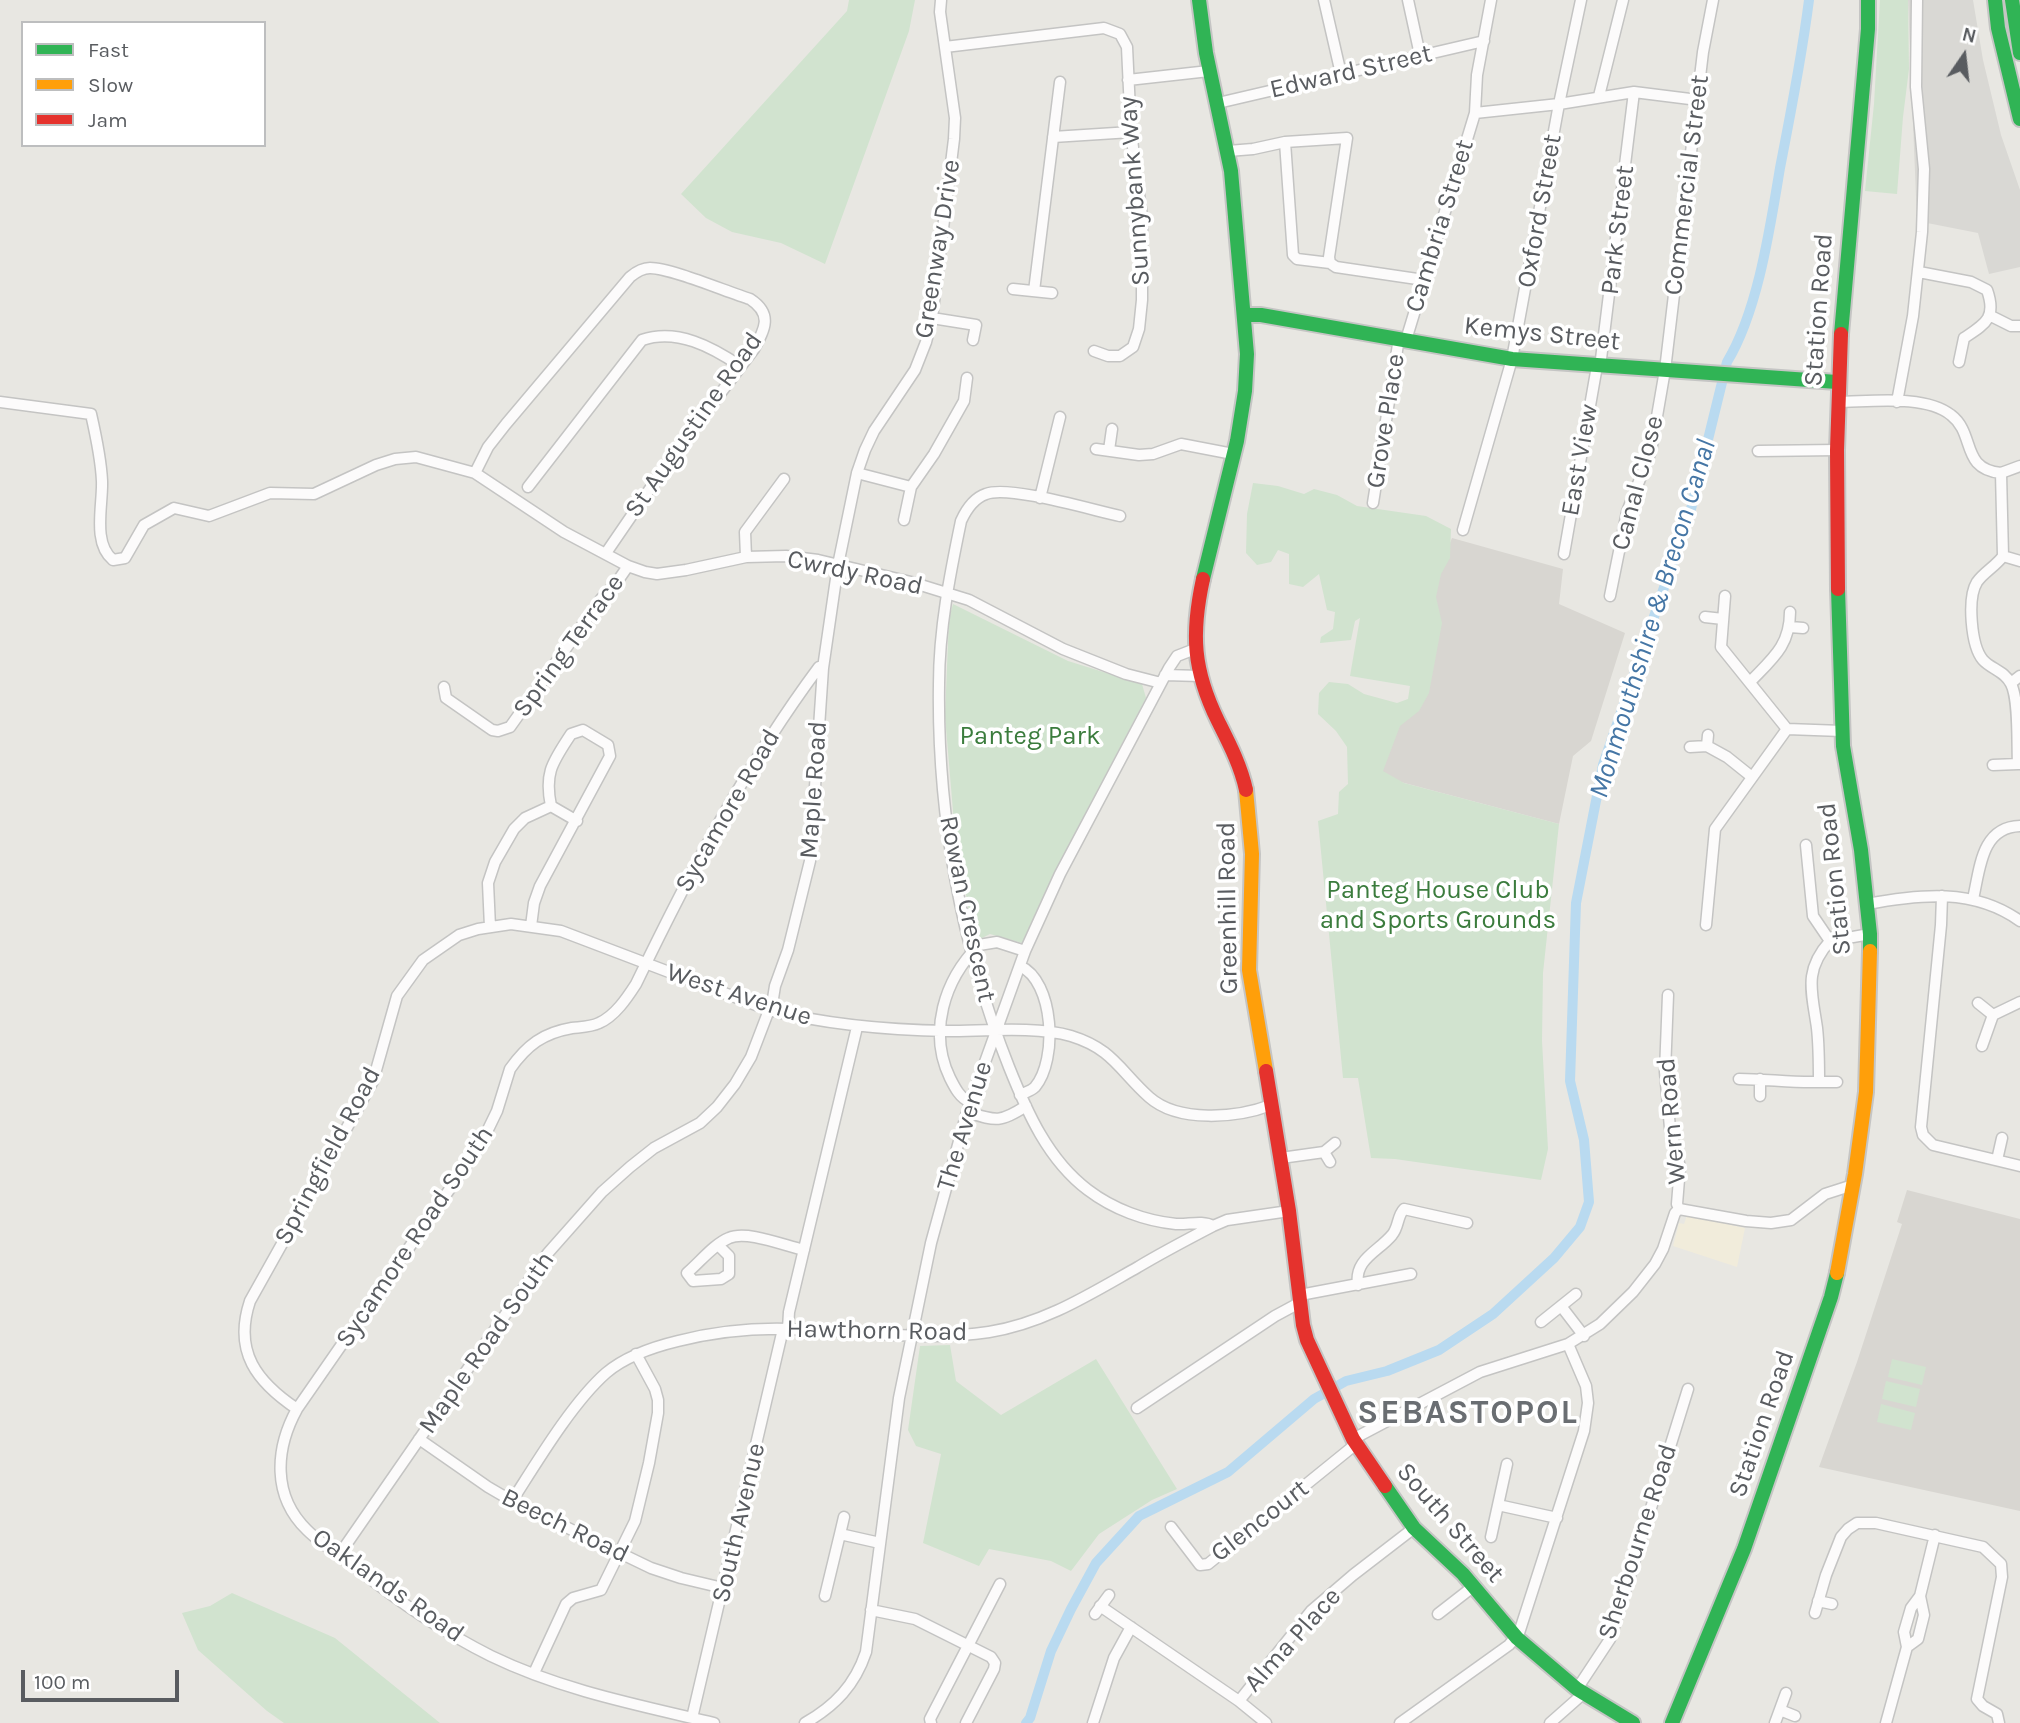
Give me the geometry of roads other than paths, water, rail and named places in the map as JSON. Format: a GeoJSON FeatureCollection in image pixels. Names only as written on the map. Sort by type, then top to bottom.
{"type":"FeatureCollection","features":[{"type":"Feature","properties":{"kind":"main road","name":"Greenhill Road"},"geometry":{"type":"LineString","coordinates":[[1199,0],[1209,71],[1228,151],[1247,366],[1233,454],[1201,593],[1195,649],[1200,676],[1235,755],[1250,807],[1253,833],[1249,970],[1281,1158],[1300,1299]]}},
{"type":"Feature","properties":{"kind":"main road","name":"Station Road"},"geometry":{"type":"LineString","coordinates":[[1672,1723],[1744,1549],[1816,1345],[1842,1253],[1866,1092],[1870,934],[1842,731],[1838,631],[1837,402],[1868,29],[1868,0]]}},
{"type":"Feature","properties":{"kind":"main road"},"geometry":{"type":"LineString","coordinates":[[1994,0],[2020,119]]}},
{"type":"Feature","properties":{"kind":"main road"},"geometry":{"type":"LineString","coordinates":[[2012,0],[2020,53]]}},
{"type":"Feature","properties":{"kind":"main road","name":"Kemys Street"},"geometry":{"type":"LineString","coordinates":[[1244,315],[1261,315],[1512,359],[1838,382]]}},
{"type":"Feature","properties":{"kind":"main road","name":"South Street"},"geometry":{"type":"LineString","coordinates":[[1300,1299],[1307,1340],[1354,1442],[1414,1528],[1451,1561],[1517,1638],[1581,1691],[1633,1723]]}},
{"type":"Feature","properties":{"kind":"street","name":"Greenway Drive"},"geometry":{"type":"LineString","coordinates":[[838,565],[865,450],[874,431],[915,370],[932,318],[955,118],[940,12],[942,0]]}},
{"type":"Feature","properties":{"kind":"street"},"geometry":{"type":"LineString","coordinates":[[1324,0],[1341,74]]}},
{"type":"Feature","properties":{"kind":"street"},"geometry":{"type":"LineString","coordinates":[[1408,0],[1420,55]]}},
{"type":"Feature","properties":{"kind":"street","name":"Cambria Street"},"geometry":{"type":"LineString","coordinates":[[1403,339],[1475,113],[1477,75],[1491,0]]}},
{"type":"Feature","properties":{"kind":"street","name":"Oxford Street"},"geometry":{"type":"LineString","coordinates":[[1463,530],[1512,359],[1581,0]]}},
{"type":"Feature","properties":{"kind":"street"},"geometry":{"type":"LineString","coordinates":[[1599,96],[1623,0]]}},
{"type":"Feature","properties":{"kind":"street","name":"Commercial Street"},"geometry":{"type":"LineString","coordinates":[[1665,370],[1703,52],[1713,0]]}},
{"type":"Feature","properties":{"kind":"street"},"geometry":{"type":"LineString","coordinates":[[1897,402],[1919,272],[1924,169],[1916,87],[1917,0]]}},
{"type":"Feature","properties":{"kind":"street","name":"Sunnybank Way"},"geometry":{"type":"LineString","coordinates":[[945,47],[1104,28],[1120,34],[1127,47],[1131,132],[1142,217],[1142,300],[1139,329],[1133,347],[1120,356],[1108,356],[1094,351]]}},
{"type":"Feature","properties":{"kind":"street","name":"Edward Street"},"geometry":{"type":"LineString","coordinates":[[1218,103],[1484,41]]}},
{"type":"Feature","properties":{"kind":"street"},"geometry":{"type":"LineString","coordinates":[[1128,80],[1209,71]]}},
{"type":"Feature","properties":{"kind":"street"},"geometry":{"type":"LineString","coordinates":[[1034,291],[1060,82]]}},
{"type":"Feature","properties":{"kind":"street"},"geometry":{"type":"LineString","coordinates":[[1475,113],[1634,92],[1698,100]]}},
{"type":"Feature","properties":{"kind":"street","name":"Park Street"},"geometry":{"type":"LineString","coordinates":[[1599,366],[1634,92]]}},
{"type":"Feature","properties":{"kind":"street"},"geometry":{"type":"LineString","coordinates":[[1053,137],[1131,132]]}},
{"type":"Feature","properties":{"kind":"street"},"geometry":{"type":"LineString","coordinates":[[1228,151],[1285,142],[1347,138],[1329,257],[1331,263]]}},
{"type":"Feature","properties":{"kind":"street"},"geometry":{"type":"LineString","coordinates":[[1285,142],[1293,255],[1297,259],[1424,280]]}},
{"type":"Feature","properties":{"kind":"street","name":"St Augustine Road"},"geometry":{"type":"LineString","coordinates":[[475,473],[488,447],[525,400],[638,271],[646,268],[663,270],[750,299],[760,306],[764,315],[762,334],[606,553]]}},
{"type":"Feature","properties":{"kind":"street"},"geometry":{"type":"LineString","coordinates":[[1919,272],[1980,285],[1989,297],[1991,316],[1962,340],[1959,362]]}},
{"type":"Feature","properties":{"kind":"street"},"geometry":{"type":"LineString","coordinates":[[1013,289],[1052,293]]}},
{"type":"Feature","properties":{"kind":"street"},"geometry":{"type":"LineString","coordinates":[[1991,316],[2011,326],[2020,326]]}},
{"type":"Feature","properties":{"kind":"street"},"geometry":{"type":"LineString","coordinates":[[932,318],[976,325],[974,340]]}},
{"type":"Feature","properties":{"kind":"street"},"geometry":{"type":"LineString","coordinates":[[528,487],[642,340],[665,335],[698,343],[717,351],[740,366]]}},
{"type":"Feature","properties":{"kind":"street","name":"Grove Place"},"geometry":{"type":"LineString","coordinates":[[1373,503],[1403,339]]}},
{"type":"Feature","properties":{"kind":"street","name":"East View"},"geometry":{"type":"LineString","coordinates":[[1564,554],[1599,366]]}},
{"type":"Feature","properties":{"kind":"street","name":"Canal Close"},"geometry":{"type":"LineString","coordinates":[[1610,596],[1627,512],[1651,451],[1665,370]]}},
{"type":"Feature","properties":{"kind":"street"},"geometry":{"type":"LineString","coordinates":[[904,520],[911,487],[969,402],[967,378]]}},
{"type":"Feature","properties":{"kind":"street","name":"Cwrdy Road"},"geometry":{"type":"LineString","coordinates":[[0,402],[91,414],[102,480],[101,533],[105,554],[113,560],[125,558],[144,525],[174,508],[209,516],[270,493],[314,494],[395,459],[416,457],[475,473],[564,532],[628,566],[657,574],[746,557],[786,556],[838,565],[946,593],[986,608],[1063,649],[1126,674],[1163,679],[1200,676]]}},
{"type":"Feature","properties":{"kind":"street"},"geometry":{"type":"LineString","coordinates":[[1837,402],[1920,403],[1950,413],[1964,432],[1969,450],[1979,466],[1991,472],[2020,466]]}},
{"type":"Feature","properties":{"kind":"street"},"geometry":{"type":"LineString","coordinates":[[1040,498],[1060,416]]}},
{"type":"Feature","properties":{"kind":"street"},"geometry":{"type":"LineString","coordinates":[[1109,450],[1112,429]]}},
{"type":"Feature","properties":{"kind":"street"},"geometry":{"type":"LineString","coordinates":[[1096,449],[1139,455],[1153,454],[1181,444],[1233,454]]}},
{"type":"Feature","properties":{"kind":"street"},"geometry":{"type":"LineString","coordinates":[[1758,452],[1837,450]]}},
{"type":"Feature","properties":{"kind":"street"},"geometry":{"type":"LineString","coordinates":[[1993,765],[2019,764],[2016,679],[2003,674],[1983,660],[1976,650],[1971,600],[1978,580],[1997,565],[2003,556],[2001,472]]}},
{"type":"Feature","properties":{"kind":"street"},"geometry":{"type":"LineString","coordinates":[[858,473],[911,487]]}},
{"type":"Feature","properties":{"kind":"street"},"geometry":{"type":"LineString","coordinates":[[746,557],[746,532],[784,479]]}},
{"type":"Feature","properties":{"kind":"street","name":"Rowan Crescent"},"geometry":{"type":"LineString","coordinates":[[1120,516],[1009,491],[993,491],[982,495],[973,503],[961,521],[946,593],[939,680],[942,781],[956,877],[971,953],[995,1031],[1020,1095],[1042,1137],[1058,1160],[1088,1191],[1126,1212],[1178,1224],[1206,1223],[1213,1226]]}},
{"type":"Feature","properties":{"kind":"street"},"geometry":{"type":"LineString","coordinates":[[2003,556],[2020,561]]}},
{"type":"Feature","properties":{"kind":"street","name":"Maple Road"},"geometry":{"type":"LineString","coordinates":[[654,1148],[700,1123],[718,1107],[751,1058],[770,1010],[810,861],[823,668],[838,565]]}},
{"type":"Feature","properties":{"kind":"street","name":"Spring Terrace"},"geometry":{"type":"LineString","coordinates":[[444,687],[446,698],[492,730],[498,732],[510,727],[601,599],[628,566]]}},
{"type":"Feature","properties":{"kind":"street"},"geometry":{"type":"LineString","coordinates":[[1725,596],[1721,647],[1787,729],[1842,731]]}},
{"type":"Feature","properties":{"kind":"street"},"geometry":{"type":"LineString","coordinates":[[1750,682],[1783,647],[1790,627],[1790,612]]}},
{"type":"Feature","properties":{"kind":"street"},"geometry":{"type":"LineString","coordinates":[[1706,617],[1723,618]]}},
{"type":"Feature","properties":{"kind":"street"},"geometry":{"type":"LineString","coordinates":[[1790,627],[1803,628]]}},
{"type":"Feature","properties":{"kind":"street","name":"The Avenue"},"geometry":{"type":"LineString","coordinates":[[805,1723],[834,1704],[846,1692],[866,1651],[900,1398],[931,1243],[969,1107],[995,1031],[1025,951],[1060,874],[1115,767],[1177,656],[1195,649]]}},
{"type":"Feature","properties":{"kind":"street","name":"Sycamore Road"},"geometry":{"type":"LineString","coordinates":[[646,964],[682,890],[745,776],[801,691],[819,667],[823,668]]}},
{"type":"Feature","properties":{"kind":"street"},"geometry":{"type":"LineString","coordinates":[[1706,925],[1715,829],[1787,729]]}},
{"type":"Feature","properties":{"kind":"street"},"geometry":{"type":"LineString","coordinates":[[531,926],[534,902],[540,886],[610,756],[608,744],[583,730],[571,734],[549,771],[551,806]]}},
{"type":"Feature","properties":{"kind":"street"},"geometry":{"type":"LineString","coordinates":[[1690,747],[1707,740],[1752,777]]}},
{"type":"Feature","properties":{"kind":"street"},"geometry":{"type":"LineString","coordinates":[[551,806],[577,821]]}},
{"type":"Feature","properties":{"kind":"street"},"geometry":{"type":"LineString","coordinates":[[490,927],[488,883],[495,862],[514,830],[525,818],[551,806]]}},
{"type":"Feature","properties":{"kind":"street"},"geometry":{"type":"LineString","coordinates":[[1973,899],[1989,841],[1997,832],[2009,826],[2020,826]]}},
{"type":"Feature","properties":{"kind":"street"},"geometry":{"type":"LineString","coordinates":[[1806,845],[1814,916],[1830,941]]}},
{"type":"Feature","properties":{"kind":"street"},"geometry":{"type":"LineString","coordinates":[[1942,896],[1921,1127],[1923,1135],[1933,1145],[2020,1166]]}},
{"type":"Feature","properties":{"kind":"street"},"geometry":{"type":"LineString","coordinates":[[1867,904],[1912,897],[1973,899],[2001,908],[2020,920]]}},
{"type":"Feature","properties":{"kind":"street","name":"West Avenue"},"geometry":{"type":"LineString","coordinates":[[490,927],[531,926],[561,931],[770,1010],[857,1027],[1048,1032],[1066,1035],[1102,1049],[1150,1098],[1184,1114],[1198,1117],[1271,1105]]}},
{"type":"Feature","properties":{"kind":"street","name":"Springfield Road"},"geometry":{"type":"LineString","coordinates":[[298,1409],[269,1389],[258,1376],[245,1343],[244,1317],[250,1301],[373,1081],[397,996],[408,978],[423,960],[441,946],[459,935],[490,927]]}},
{"type":"Feature","properties":{"kind":"street"},"geometry":{"type":"LineString","coordinates":[[1819,1082],[1819,1048],[1810,986],[1815,962],[1830,941],[1870,934]]}},
{"type":"Feature","properties":{"kind":"street"},"geometry":{"type":"LineString","coordinates":[[1025,951],[997,942],[979,945],[971,953],[946,994],[940,1042],[947,1073],[956,1091],[969,1107],[1000,1119],[1012,1116],[1026,1105]]}},
{"type":"Feature","properties":{"kind":"street","name":"Sycamore Road South"},"geometry":{"type":"LineString","coordinates":[[298,1409],[481,1144],[497,1111],[510,1069],[525,1049],[548,1034],[598,1024],[610,1017],[628,996],[646,964]]}},
{"type":"Feature","properties":{"kind":"street"},"geometry":{"type":"LineString","coordinates":[[1020,966],[1029,971],[1040,984],[1048,1016],[1048,1057],[1041,1078],[1033,1090],[1020,1095]]}},
{"type":"Feature","properties":{"kind":"street","name":"Wern Road"},"geometry":{"type":"LineString","coordinates":[[1354,1442],[1480,1372],[1568,1344],[1584,1336],[1613,1312],[1655,1264],[1679,1209],[1677,1204],[1680,1167],[1670,1128],[1665,1072],[1668,995]]}},
{"type":"Feature","properties":{"kind":"street"},"geometry":{"type":"LineString","coordinates":[[1982,1046],[1993,1015],[2020,1002]]}},
{"type":"Feature","properties":{"kind":"street"},"geometry":{"type":"LineString","coordinates":[[1978,1003],[1993,1015]]}},
{"type":"Feature","properties":{"kind":"street","name":"South Avenue"},"geometry":{"type":"LineString","coordinates":[[692,1718],[857,1027]]}},
{"type":"Feature","properties":{"kind":"street"},"geometry":{"type":"LineString","coordinates":[[1739,1079],[1837,1083]]}},
{"type":"Feature","properties":{"kind":"street"},"geometry":{"type":"LineString","coordinates":[[1760,1079],[1760,1096]]}},
{"type":"Feature","properties":{"kind":"street"},"geometry":{"type":"LineString","coordinates":[[1997,1160],[2002,1138]]}},
{"type":"Feature","properties":{"kind":"street"},"geometry":{"type":"LineString","coordinates":[[1281,1158],[1324,1152],[1335,1143]]}},
{"type":"Feature","properties":{"kind":"street","name":"Maple Road South"},"geometry":{"type":"LineString","coordinates":[[339,1555],[548,1253],[602,1192],[654,1148]]}},
{"type":"Feature","properties":{"kind":"street"},"geometry":{"type":"LineString","coordinates":[[1324,1152],[1330,1162]]}},
{"type":"Feature","properties":{"kind":"street"},"geometry":{"type":"LineString","coordinates":[[1679,1209],[1771,1223],[1791,1220],[1825,1194],[1853,1185]]}},
{"type":"Feature","properties":{"kind":"street"},"geometry":{"type":"LineString","coordinates":[[1358,1285],[1359,1269],[1366,1256],[1393,1234],[1400,1214],[1405,1209],[1467,1223]]}},
{"type":"Feature","properties":{"kind":"street","name":"Hawthorn Road"},"geometry":{"type":"LineString","coordinates":[[512,1501],[574,1410],[607,1372],[636,1354],[656,1346],[726,1331],[786,1329],[962,1335],[1024,1325],[1067,1307],[1213,1226],[1227,1220],[1289,1211]]}},
{"type":"Feature","properties":{"kind":"street"},"geometry":{"type":"LineString","coordinates":[[718,1245],[729,1256],[729,1274],[721,1279],[693,1281],[687,1273],[718,1245],[728,1238],[749,1236],[804,1251]]}},
{"type":"Feature","properties":{"kind":"street"},"geometry":{"type":"LineString","coordinates":[[1137,1408],[1300,1299],[1411,1274]]}},
{"type":"Feature","properties":{"kind":"street"},"geometry":{"type":"LineString","coordinates":[[1541,1322],[1576,1294]]}},
{"type":"Feature","properties":{"kind":"street"},"geometry":{"type":"LineString","coordinates":[[1561,1306],[1584,1336]]}},
{"type":"Feature","properties":{"kind":"street"},"geometry":{"type":"LineString","coordinates":[[1399,1723],[1517,1638],[1584,1431],[1588,1403],[1586,1385],[1568,1344]]}},
{"type":"Feature","properties":{"kind":"street"},"geometry":{"type":"LineString","coordinates":[[534,1673],[566,1604],[573,1598],[601,1590],[635,1521],[658,1413],[658,1400],[654,1389],[636,1354]]}},
{"type":"Feature","properties":{"kind":"street","name":"Sherbourne Road"},"geometry":{"type":"LineString","coordinates":[[1550,1723],[1581,1691],[1610,1639],[1688,1389]]}},
{"type":"Feature","properties":{"kind":"street","name":"Oaklands Road"},"geometry":{"type":"LineString","coordinates":[[298,1409],[286,1429],[280,1454],[284,1496],[307,1530],[339,1555],[427,1620],[491,1656],[583,1691],[714,1723]]}},
{"type":"Feature","properties":{"kind":"street","name":"Beech Road"},"geometry":{"type":"LineString","coordinates":[[419,1439],[488,1488],[512,1501],[620,1553],[681,1578],[723,1588]]}},
{"type":"Feature","properties":{"kind":"street","name":"Glencourt"},"geometry":{"type":"LineString","coordinates":[[1171,1527],[1192,1557],[1200,1564],[1208,1564],[1354,1442]]}},
{"type":"Feature","properties":{"kind":"street"},"geometry":{"type":"LineString","coordinates":[[1491,1537],[1507,1464]]}},
{"type":"Feature","properties":{"kind":"street"},"geometry":{"type":"LineString","coordinates":[[1498,1505],[1557,1518]]}},
{"type":"Feature","properties":{"kind":"street"},"geometry":{"type":"LineString","coordinates":[[825,1596],[844,1517]]}},
{"type":"Feature","properties":{"kind":"street"},"geometry":{"type":"LineString","coordinates":[[1815,1613],[1841,1537],[1857,1523],[1876,1523],[1983,1547],[2001,1564],[2001,1591],[1977,1699],[1997,1714],[1999,1723]]}},
{"type":"Feature","properties":{"kind":"street","name":"Alma Place"},"geometry":{"type":"LineString","coordinates":[[1239,1701],[1311,1611],[1353,1574],[1414,1528]]}},
{"type":"Feature","properties":{"kind":"street"},"geometry":{"type":"LineString","coordinates":[[840,1534],[880,1543]]}},
{"type":"Feature","properties":{"kind":"street"},"geometry":{"type":"LineString","coordinates":[[1886,1723],[1907,1647],[1904,1632],[1911,1608],[1920,1596],[1935,1535]]}},
{"type":"Feature","properties":{"kind":"street"},"geometry":{"type":"LineString","coordinates":[[931,1723],[930,1719],[1000,1584]]}},
{"type":"Feature","properties":{"kind":"street"},"geometry":{"type":"LineString","coordinates":[[1438,1614],[1474,1586]]}},
{"type":"Feature","properties":{"kind":"street"},"geometry":{"type":"LineString","coordinates":[[1109,1595],[1098,1610],[1131,1627],[1239,1701],[1266,1723]]}},
{"type":"Feature","properties":{"kind":"street"},"geometry":{"type":"LineString","coordinates":[[1907,1647],[1918,1639],[1924,1615],[1920,1596]]}},
{"type":"Feature","properties":{"kind":"street"},"geometry":{"type":"LineString","coordinates":[[1818,1601],[1832,1604]]}},
{"type":"Feature","properties":{"kind":"street"},"geometry":{"type":"LineString","coordinates":[[871,1610],[915,1619],[991,1657],[995,1662],[966,1723]]}},
{"type":"Feature","properties":{"kind":"street"},"geometry":{"type":"LineString","coordinates":[[1093,1723],[1114,1658],[1131,1627]]}},
{"type":"Feature","properties":{"kind":"street"},"geometry":{"type":"LineString","coordinates":[[1775,1723],[1786,1693]]}},
{"type":"Feature","properties":{"kind":"street"},"geometry":{"type":"LineString","coordinates":[[1780,1710],[1795,1716]]}},
{"type":"Feature","properties":{"kind":"waterway","name":"Monmouthshire & Brecon Canal"},"geometry":{"type":"LineString","coordinates":[[1026,1723],[1030,1718],[1051,1651],[1096,1563],[1139,1516],[1228,1472],[1314,1399],[1346,1381],[1387,1371],[1439,1350],[1493,1314],[1554,1258],[1580,1227],[1589,1202],[1584,1140],[1570,1081],[1576,903],[1603,765],[1691,509],[1727,362],[1738,341],[1755,294],[1767,242],[1809,0]]}},
{"type":"Feature","properties":{"kind":"district","name":"SEBASTOPOL"},"geometry":{"type":"Point","coordinates":[1468,1414]}},
{"type":"Feature","properties":{"kind":"park label","name":"Panteg Park"},"geometry":{"type":"Point","coordinates":[1030,737]}},
{"type":"Feature","properties":{"kind":"park label","name":"Panteg House Club and Sports Grounds"},"geometry":{"type":"Point","coordinates":[1438,906]}}]}
